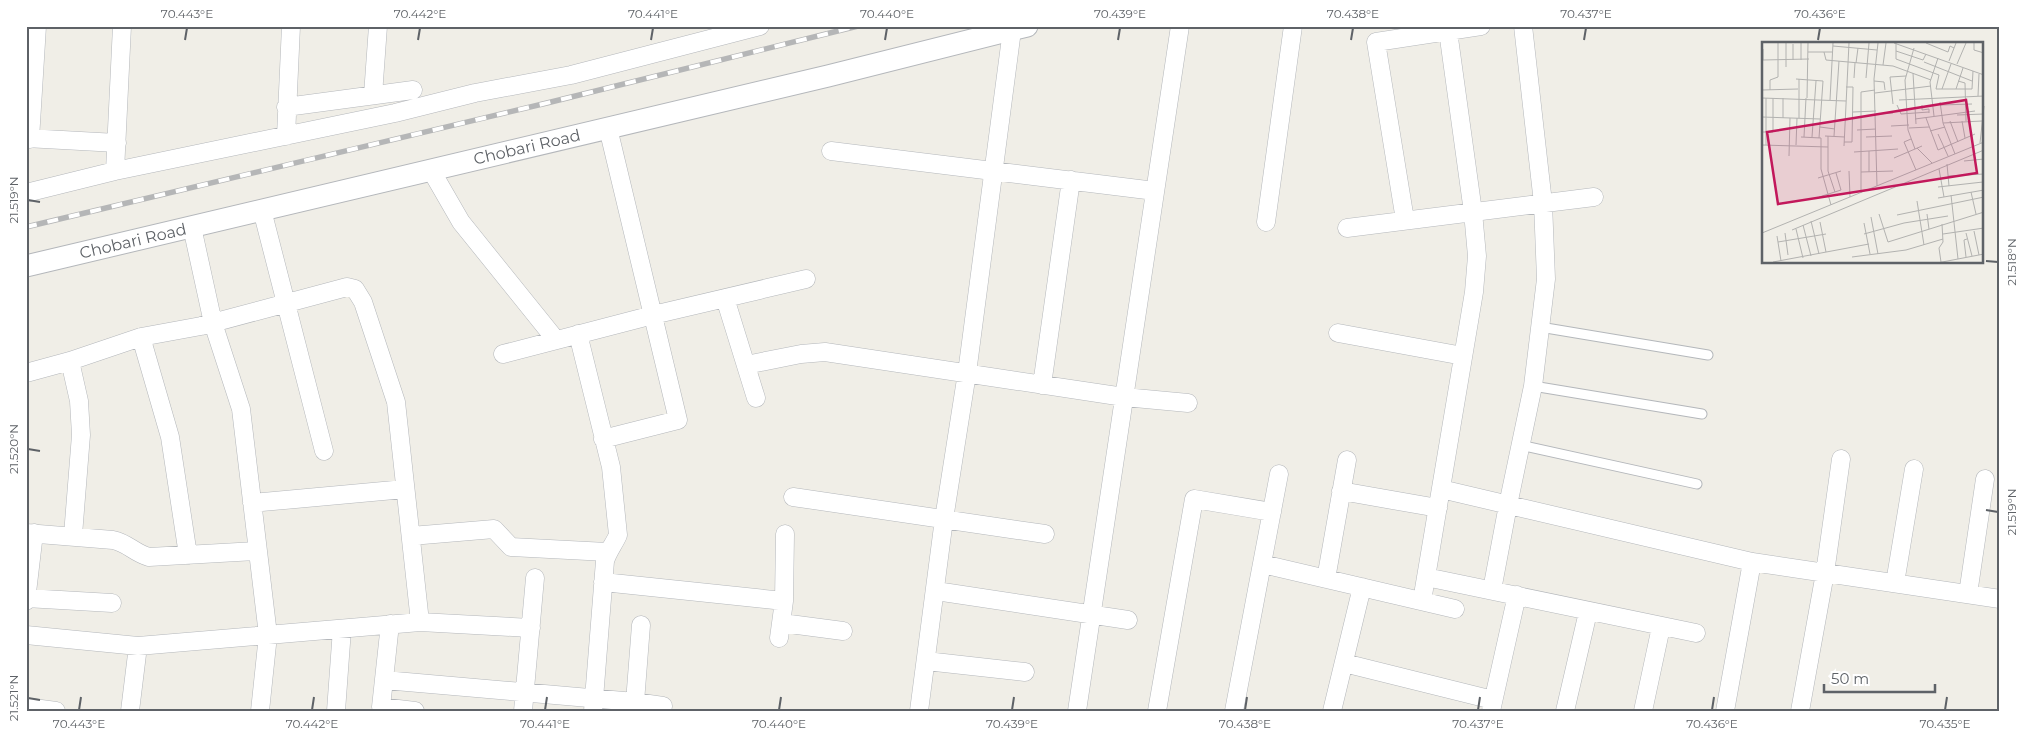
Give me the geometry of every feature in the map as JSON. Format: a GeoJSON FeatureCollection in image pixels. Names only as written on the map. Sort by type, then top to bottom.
{"type":"FeatureCollection","features":[{"type":"Feature","properties":{"kind":"street"},"geometry":{"type":"LineString","coordinates":[[37,26],[28,139],[117,143]]}},
{"type":"Feature","properties":{"kind":"street"},"geometry":{"type":"LineString","coordinates":[[115,171],[122,26]]}},
{"type":"Feature","properties":{"kind":"street"},"geometry":{"type":"LineString","coordinates":[[286,136],[291,26]]}},
{"type":"Feature","properties":{"kind":"street"},"geometry":{"type":"LineString","coordinates":[[373,95],[378,26]]}},
{"type":"Feature","properties":{"kind":"street"},"geometry":{"type":"LineString","coordinates":[[26,193],[115,171],[395,112],[475,92],[571,75],[760,26]]}},
{"type":"Feature","properties":{"kind":"street"},"geometry":{"type":"LineString","coordinates":[[1077,711],[1180,26]]}},
{"type":"Feature","properties":{"kind":"street"},"geometry":{"type":"LineString","coordinates":[[1266,222],[1293,26]]}},
{"type":"Feature","properties":{"kind":"street"},"geometry":{"type":"LineString","coordinates":[[1405,220],[1376,42],[1482,26]]}},
{"type":"Feature","properties":{"kind":"street"},"geometry":{"type":"LineString","coordinates":[[1492,590],[1533,386],[1546,280],[1543,203],[1524,26]]}},
{"type":"Feature","properties":{"kind":"street"},"geometry":{"type":"LineString","coordinates":[[919,711],[944,519],[967,373],[993,170],[1019,28]]}},
{"type":"Feature","properties":{"kind":"street","name":"Chobari Road"},"geometry":{"type":"LineString","coordinates":[[26,266],[1019,28]]}},
{"type":"Feature","properties":{"kind":"street"},"geometry":{"type":"LineString","coordinates":[[1422,601],[1464,356],[1474,292],[1477,256],[1473,212],[1448,31]]}},
{"type":"Feature","properties":{"kind":"street"},"geometry":{"type":"LineString","coordinates":[[286,107],[413,90]]}},
{"type":"Feature","properties":{"kind":"street"},"geometry":{"type":"LineString","coordinates":[[602,439],[678,420],[608,128]]}},
{"type":"Feature","properties":{"kind":"street"},"geometry":{"type":"LineString","coordinates":[[831,151],[1155,191]]}},
{"type":"Feature","properties":{"kind":"street"},"geometry":{"type":"LineString","coordinates":[[431,170],[461,222],[556,340]]}},
{"type":"Feature","properties":{"kind":"street"},"geometry":{"type":"LineString","coordinates":[[1042,384],[1071,180]]}},
{"type":"Feature","properties":{"kind":"street"},"geometry":{"type":"LineString","coordinates":[[1347,228],[1594,197]]}},
{"type":"Feature","properties":{"kind":"street"},"geometry":{"type":"LineString","coordinates":[[262,210],[324,451]]}},
{"type":"Feature","properties":{"kind":"street"},"geometry":{"type":"LineString","coordinates":[[192,227],[213,323],[241,409],[268,635],[260,711]]}},
{"type":"Feature","properties":{"kind":"street"},"geometry":{"type":"LineString","coordinates":[[504,354],[653,315],[806,279]]}},
{"type":"Feature","properties":{"kind":"street"},"geometry":{"type":"LineString","coordinates":[[26,373],[70,361],[142,336],[213,323],[347,287],[354,289],[363,302],[396,402],[420,622]]}},
{"type":"Feature","properties":{"kind":"street"},"geometry":{"type":"LineString","coordinates":[[725,298],[756,398]]}},
{"type":"Feature","properties":{"kind":"street"},"geometry":{"type":"LineString","coordinates":[[1338,333],[1464,356]]}},
{"type":"Feature","properties":{"kind":"street"},"geometry":{"type":"LineString","coordinates":[[578,334],[602,439],[611,468],[618,535],[615,544],[607,552],[602,582],[594,704]]}},
{"type":"Feature","properties":{"kind":"street"},"geometry":{"type":"LineString","coordinates":[[142,336],[170,437],[188,556]]}},
{"type":"Feature","properties":{"kind":"street"},"geometry":{"type":"LineString","coordinates":[[746,366],[801,354],[825,352],[1124,397],[1188,403]]}},
{"type":"Feature","properties":{"kind":"street"},"geometry":{"type":"LineString","coordinates":[[70,361],[78,401],[81,435],[73,535]]}},
{"type":"Feature","properties":{"kind":"street"},"geometry":{"type":"LineString","coordinates":[[1800,711],[1825,573],[1841,459]]}},
{"type":"Feature","properties":{"kind":"street"},"geometry":{"type":"LineString","coordinates":[[1326,579],[1347,460]]}},
{"type":"Feature","properties":{"kind":"street"},"geometry":{"type":"LineString","coordinates":[[1895,583],[1914,469]]}},
{"type":"Feature","properties":{"kind":"street"},"geometry":{"type":"LineString","coordinates":[[1234,711],[1279,474]]}},
{"type":"Feature","properties":{"kind":"street"},"geometry":{"type":"LineString","coordinates":[[1968,594],[1985,479]]}},
{"type":"Feature","properties":{"kind":"street"},"geometry":{"type":"LineString","coordinates":[[252,503],[405,489]]}},
{"type":"Feature","properties":{"kind":"street"},"geometry":{"type":"LineString","coordinates":[[1441,489],[1752,562],[2000,599]]}},
{"type":"Feature","properties":{"kind":"street"},"geometry":{"type":"LineString","coordinates":[[1341,491],[1438,508]]}},
{"type":"Feature","properties":{"kind":"street"},"geometry":{"type":"LineString","coordinates":[[793,497],[1045,534]]}},
{"type":"Feature","properties":{"kind":"street"},"geometry":{"type":"LineString","coordinates":[[1157,711],[1194,499],[1272,512]]}},
{"type":"Feature","properties":{"kind":"street"},"geometry":{"type":"LineString","coordinates":[[411,536],[494,529],[511,547],[607,552]]}},
{"type":"Feature","properties":{"kind":"street"},"geometry":{"type":"LineString","coordinates":[[26,601],[30,533],[73,535],[119,541],[137,553],[149,556],[188,556],[258,551]]}},
{"type":"Feature","properties":{"kind":"street"},"geometry":{"type":"LineString","coordinates":[[786,534],[781,631],[843,631]]}},
{"type":"Feature","properties":{"kind":"street"},"geometry":{"type":"LineString","coordinates":[[1725,711],[1752,562]]}},
{"type":"Feature","properties":{"kind":"street"},"geometry":{"type":"LineString","coordinates":[[1262,564],[1455,609]]}},
{"type":"Feature","properties":{"kind":"street"},"geometry":{"type":"LineString","coordinates":[[1426,577],[1696,633]]}},
{"type":"Feature","properties":{"kind":"street"},"geometry":{"type":"LineString","coordinates":[[523,711],[536,578]]}},
{"type":"Feature","properties":{"kind":"street"},"geometry":{"type":"LineString","coordinates":[[602,582],[784,601]]}},
{"type":"Feature","properties":{"kind":"street"},"geometry":{"type":"LineString","coordinates":[[1332,711],[1362,587]]}},
{"type":"Feature","properties":{"kind":"street"},"geometry":{"type":"LineString","coordinates":[[936,590],[1128,620]]}},
{"type":"Feature","properties":{"kind":"street"},"geometry":{"type":"LineString","coordinates":[[1344,663],[1492,706],[1517,595]]}},
{"type":"Feature","properties":{"kind":"street"},"geometry":{"type":"LineString","coordinates":[[26,598],[112,603]]}},
{"type":"Feature","properties":{"kind":"street"},"geometry":{"type":"LineString","coordinates":[[1565,711],[1588,612]]}},
{"type":"Feature","properties":{"kind":"street"},"geometry":{"type":"LineString","coordinates":[[26,635],[138,646],[420,622],[531,628]]}},
{"type":"Feature","properties":{"kind":"street"},"geometry":{"type":"LineString","coordinates":[[390,624],[381,707],[415,711]]}},
{"type":"Feature","properties":{"kind":"street"},"geometry":{"type":"LineString","coordinates":[[635,702],[641,625]]}},
{"type":"Feature","properties":{"kind":"street"},"geometry":{"type":"LineString","coordinates":[[1643,711],[1661,626]]}},
{"type":"Feature","properties":{"kind":"street"},"geometry":{"type":"LineString","coordinates":[[336,711],[342,628]]}},
{"type":"Feature","properties":{"kind":"street"},"geometry":{"type":"LineString","coordinates":[[130,711],[138,646]]}},
{"type":"Feature","properties":{"kind":"street"},"geometry":{"type":"LineString","coordinates":[[926,662],[1025,672]]}},
{"type":"Feature","properties":{"kind":"street"},"geometry":{"type":"LineString","coordinates":[[384,680],[525,691],[594,704],[635,702],[663,706],[662,711]]}},
{"type":"Feature","properties":{"kind":"street"},"geometry":{"type":"LineString","coordinates":[[26,707],[56,711]]}},
{"type":"Feature","properties":{"kind":"lane"},"geometry":{"type":"LineString","coordinates":[[1540,327],[1708,354]]}},
{"type":"Feature","properties":{"kind":"lane"},"geometry":{"type":"LineString","coordinates":[[1533,386],[1702,414]]}},
{"type":"Feature","properties":{"kind":"lane"},"geometry":{"type":"LineString","coordinates":[[1520,444],[1697,484]]}},
{"type":"Feature","properties":{"kind":"railway"},"geometry":{"type":"LineString","coordinates":[[26,227],[551,102],[858,26]]}}]}
